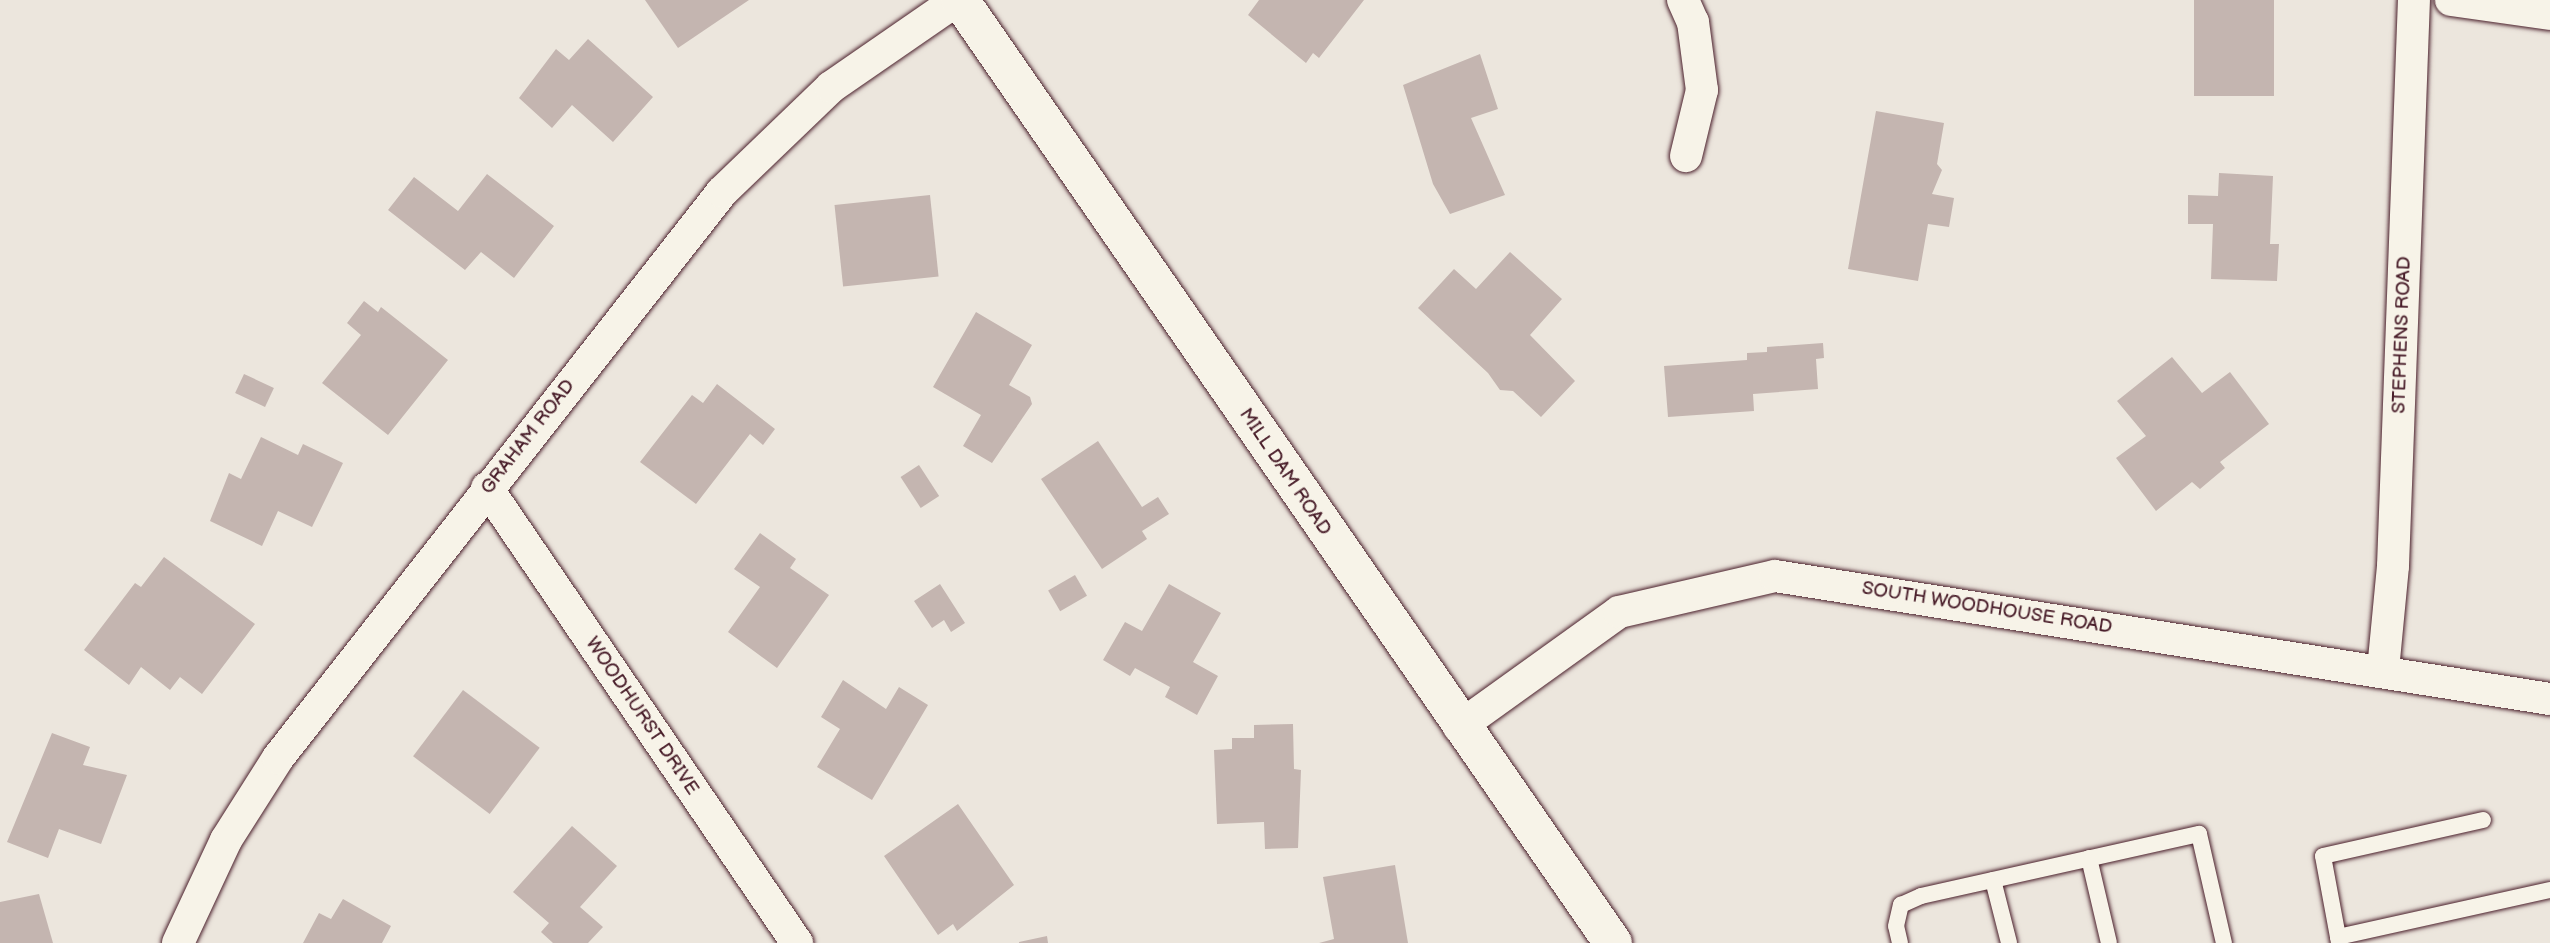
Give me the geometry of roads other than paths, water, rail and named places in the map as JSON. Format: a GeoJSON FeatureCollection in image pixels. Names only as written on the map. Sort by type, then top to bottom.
{"type":"FeatureCollection","features":[{"type":"Feature","properties":{"kind":"street","name":"GRAHAM ROAD"},"geometry":{"type":"LineString","coordinates":[[178,943],[226,840],[278,758],[487,488],[722,192],[775,135],[831,87],[958,0]]}},
{"type":"Feature","properties":{"kind":"street","name":"MILL DAM ROAD"},"geometry":{"type":"LineString","coordinates":[[958,0],[1460,727],[1613,943]]}},
{"type":"Feature","properties":{"kind":"street"},"geometry":{"type":"LineString","coordinates":[[1684,0],[1693,22],[1701,77],[1686,156]]}},
{"type":"Feature","properties":{"kind":"street","name":"STEPHENS ROAD"},"geometry":{"type":"LineString","coordinates":[[2383,670],[2393,566],[2414,0]]}},
{"type":"Feature","properties":{"kind":"street"},"geometry":{"type":"LineString","coordinates":[[2451,0],[2550,14]]}},
{"type":"Feature","properties":{"kind":"street","name":"WOODHURST DRIVE"},"geometry":{"type":"LineString","coordinates":[[487,488],[797,943]]}},
{"type":"Feature","properties":{"kind":"street","name":"SOUTH WOODHOUSE ROAD"},"geometry":{"type":"LineString","coordinates":[[1460,727],[1619,612],[1775,576],[2383,670],[2550,699]]}},
{"type":"Feature","properties":{"kind":"lane"},"geometry":{"type":"LineString","coordinates":[[2483,820],[2323,856],[2338,940],[2550,890]]}},
{"type":"Feature","properties":{"kind":"lane"},"geometry":{"type":"LineString","coordinates":[[1900,943],[1896,926],[1901,905],[1993,880],[2199,834],[2224,943]]}},
{"type":"Feature","properties":{"kind":"lane"},"geometry":{"type":"LineString","coordinates":[[2089,858],[2109,943]]}},
{"type":"Feature","properties":{"kind":"lane"},"geometry":{"type":"LineString","coordinates":[[1993,880],[2009,943]]}}]}
